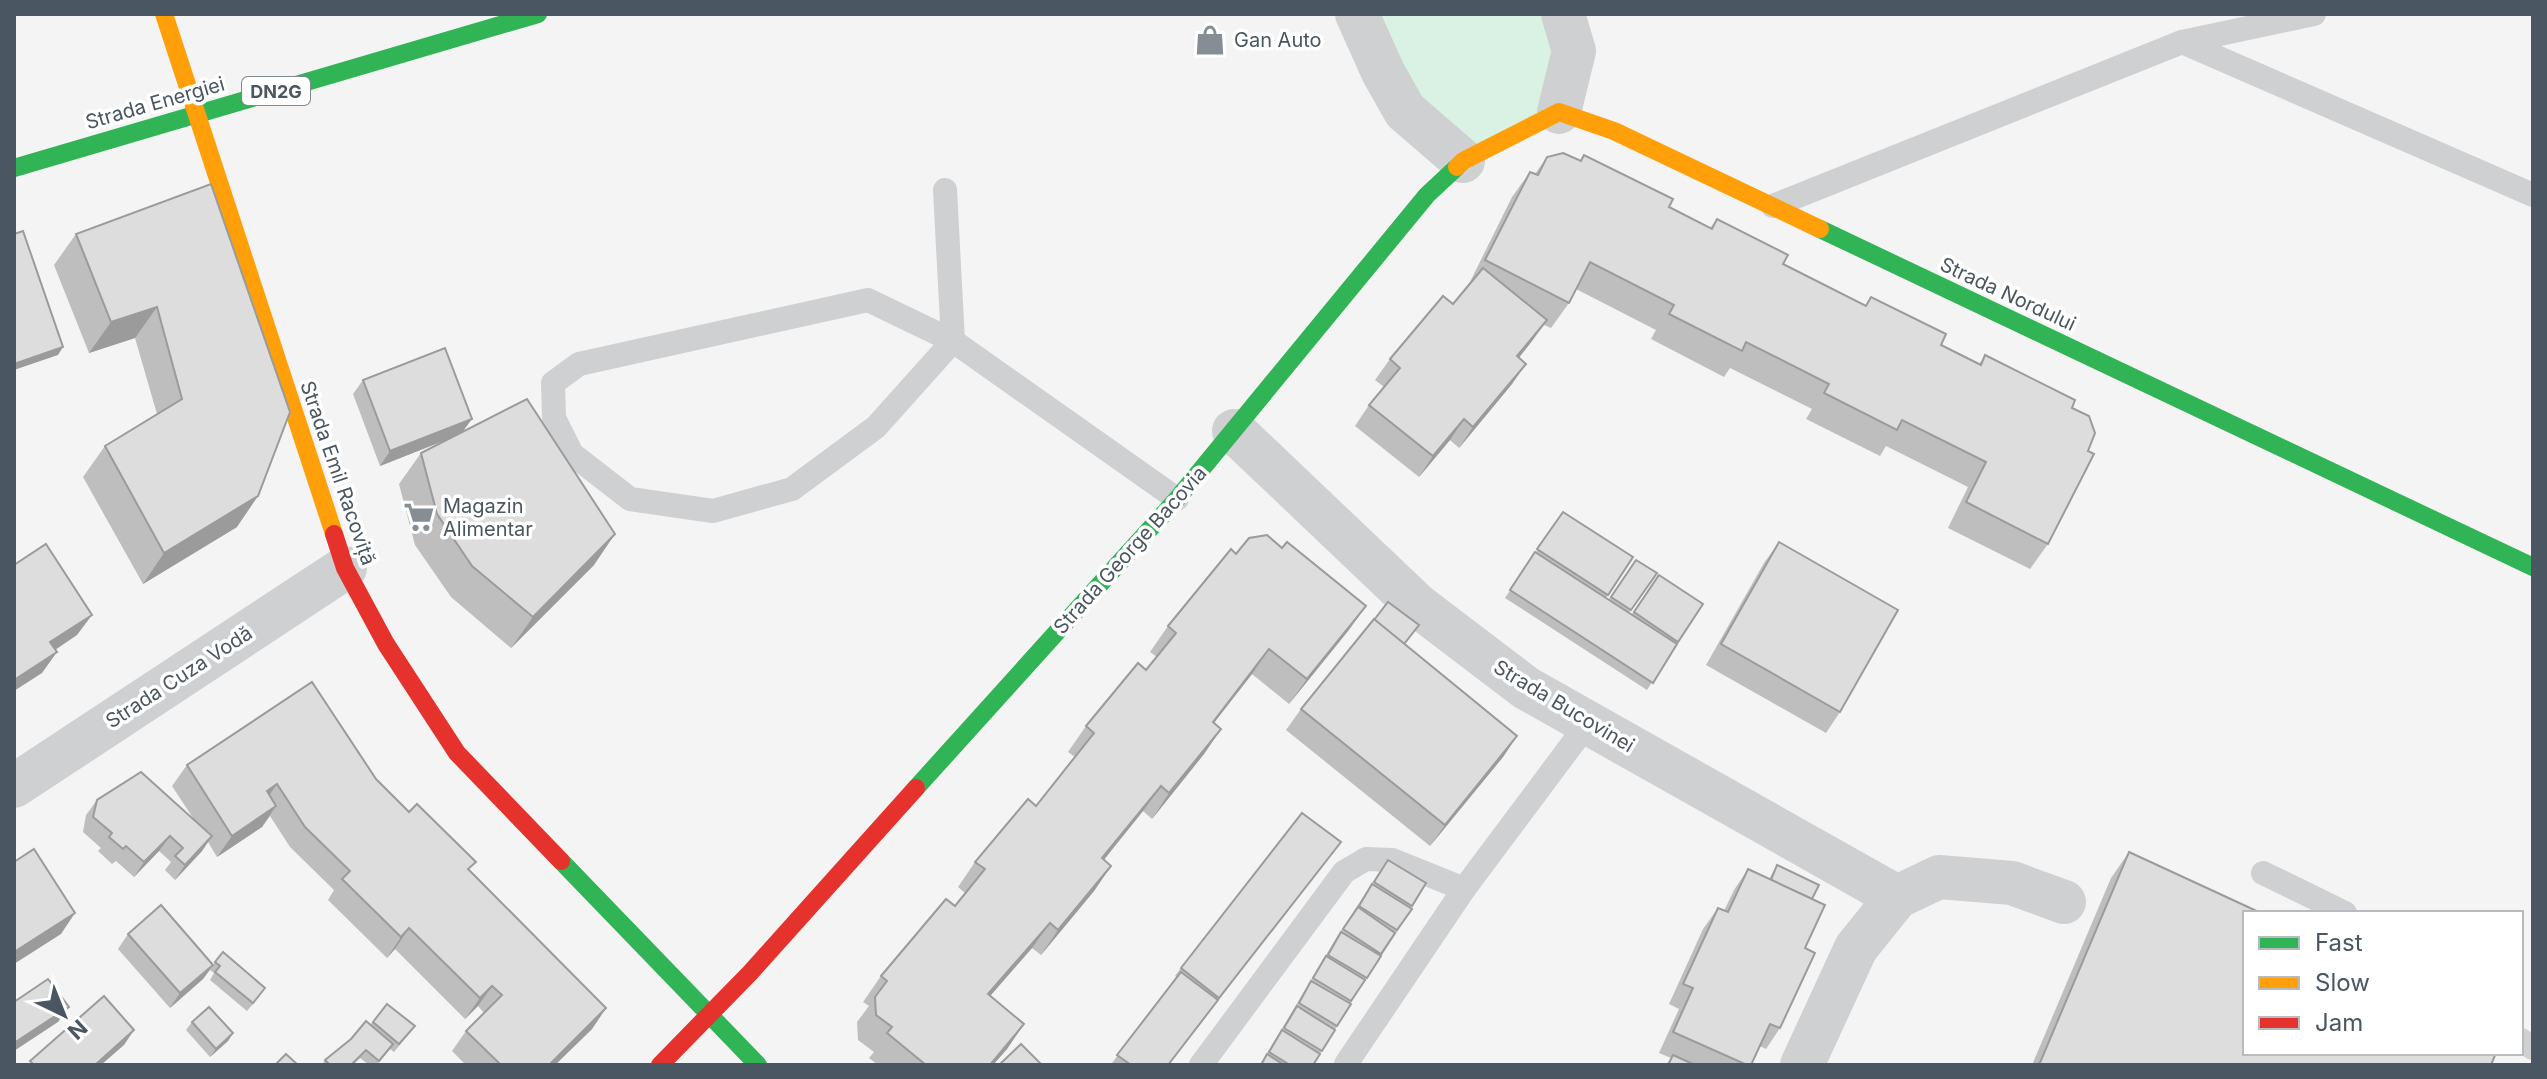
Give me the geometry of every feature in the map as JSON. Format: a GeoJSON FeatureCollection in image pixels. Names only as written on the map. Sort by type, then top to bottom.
{"type":"FeatureCollection","features":[{"type":"Feature","properties":{"kind":"street","name":"Strada Emil Racoviță"},"geometry":{"type":"LineString","coordinates":[[164,14],[345,568],[386,644],[457,753],[758,1065]]}},
{"type":"Feature","properties":{"kind":"street","name":"Strada Energiei"},"geometry":{"type":"LineString","coordinates":[[14,168],[538,14]]}},
{"type":"Feature","properties":{"kind":"street"},"geometry":{"type":"LineString","coordinates":[[1357,14],[1383,72],[1405,111],[1463,161],[1559,112],[1574,51],[1563,14]]}},
{"type":"Feature","properties":{"kind":"street","name":"Strada Nordului"},"geometry":{"type":"LineString","coordinates":[[1559,112],[1614,131],[2533,567]]}},
{"type":"Feature","properties":{"kind":"street","name":"Strada George Bacovia"},"geometry":{"type":"LineString","coordinates":[[660,1065],[711,1015],[1177,499],[1427,195],[1463,161]]}},
{"type":"Feature","properties":{"kind":"street","name":"Strada Bucovinei"},"geometry":{"type":"LineString","coordinates":[[1234,431],[1417,605],[1526,688],[1897,897]]}},
{"type":"Feature","properties":{"kind":"street","name":"Strada Cuza Vodă"},"geometry":{"type":"LineString","coordinates":[[14,786],[345,568]]}},
{"type":"Feature","properties":{"kind":"street"},"geometry":{"type":"LineString","coordinates":[[1802,1065],[1856,948],[1897,897],[1939,877],[2012,883],[2064,902]]}},
{"type":"Feature","properties":{"kind":"lane"},"geometry":{"type":"LineString","coordinates":[[1773,206],[2182,42],[2314,14]]}},
{"type":"Feature","properties":{"kind":"lane"},"geometry":{"type":"LineString","coordinates":[[2182,42],[2533,195]]}},
{"type":"Feature","properties":{"kind":"lane"},"geometry":{"type":"LineString","coordinates":[[945,190],[953,341],[876,427],[792,489],[713,511],[630,499],[572,454],[554,418],[553,383],[579,364],[868,300],[953,341],[1177,499]]}},
{"type":"Feature","properties":{"kind":"lane"},"geometry":{"type":"LineString","coordinates":[[1346,1064],[1464,889],[1588,723]]}},
{"type":"Feature","properties":{"kind":"lane"},"geometry":{"type":"LineString","coordinates":[[1201,1065],[1344,872],[1366,859],[1392,860],[1464,889]]}},
{"type":"Feature","properties":{"kind":"lane"},"geometry":{"type":"LineString","coordinates":[[2263,873],[2341,911]]}},
{"type":"Feature","properties":{"kind":"green space"},"geometry":{"type":"Polygon","coordinates":[[[1361,14],[1563,14],[1559,112],[1463,161],[1361,14]]]}},
{"type":"Feature","properties":{"kind":"building"},"geometry":{"type":"Polygon","coordinates":[[[1563,153],[1581,161],[1584,155],[1673,199],[1669,207],[1712,229],[1717,219],[1788,255],[1783,264],[1866,306],[1871,297],[1946,334],[1941,345],[1981,365],[1985,355],[2075,400],[2072,408],[2089,416],[2095,433],[2088,451],[2094,454],[2048,544],[1966,502],[1986,462],[1902,420],[1897,430],[1824,393],[1829,384],[1746,342],[1742,351],[1669,314],[1674,305],[1590,262],[1569,303],[1485,260],[1530,172],[1538,175],[1547,157],[1563,153]]]}},
{"type":"Feature","properties":{"kind":"building"},"geometry":{"type":"Polygon","coordinates":[[[211,184],[290,412],[258,496],[164,553],[105,446],[182,399],[157,307],[111,322],[76,234],[211,184]]]}},
{"type":"Feature","properties":{"kind":"building"},"geometry":{"type":"Polygon","coordinates":[[[23,231],[63,347],[14,364],[14,234],[23,231]]]}},
{"type":"Feature","properties":{"kind":"building"},"geometry":{"type":"Polygon","coordinates":[[[1483,268],[1547,320],[1517,356],[1526,364],[1473,427],[1464,419],[1433,456],[1369,405],[1400,368],[1390,359],[1443,296],[1453,304],[1483,268]]]}},
{"type":"Feature","properties":{"kind":"building"},"geometry":{"type":"Polygon","coordinates":[[[445,348],[472,419],[390,451],[363,380],[445,348]]]}},
{"type":"Feature","properties":{"kind":"building"},"geometry":{"type":"Polygon","coordinates":[[[527,399],[615,534],[533,617],[472,566],[437,514],[421,453],[527,399]]]}},
{"type":"Feature","properties":{"kind":"building"},"geometry":{"type":"Polygon","coordinates":[[[1563,512],[1633,557],[1608,595],[1537,549],[1563,512]]]}},
{"type":"Feature","properties":{"kind":"building"},"geometry":{"type":"Polygon","coordinates":[[[1267,535],[1282,548],[1287,542],[1366,606],[1307,679],[1269,649],[1213,722],[1221,729],[1169,793],[1161,786],[1102,858],[1111,866],[1058,930],[1050,923],[988,994],[1024,1024],[990,1065],[926,1065],[887,1033],[892,1027],[876,1015],[875,997],[887,981],[881,976],[946,899],[955,906],[985,869],[975,862],[1028,799],[1036,806],[1094,733],[1086,726],[1138,663],[1146,670],[1176,633],[1168,626],[1231,549],[1236,554],[1249,538],[1267,535]]]}},
{"type":"Feature","properties":{"kind":"building"},"geometry":{"type":"Polygon","coordinates":[[[1779,542],[1898,610],[1840,712],[1721,644],[1779,542]]]}},
{"type":"Feature","properties":{"kind":"building"},"geometry":{"type":"Polygon","coordinates":[[[46,544],[92,615],[50,642],[57,652],[14,680],[14,565],[46,544]]]}},
{"type":"Feature","properties":{"kind":"building"},"geometry":{"type":"Polygon","coordinates":[[[1535,552],[1677,644],[1653,683],[1510,590],[1535,552]]]}},
{"type":"Feature","properties":{"kind":"building"},"geometry":{"type":"Polygon","coordinates":[[[1636,560],[1657,573],[1631,610],[1611,597],[1636,560]]]}},
{"type":"Feature","properties":{"kind":"building"},"geometry":{"type":"Polygon","coordinates":[[[1659,575],[1703,604],[1678,642],[1634,612],[1659,575]]]}},
{"type":"Feature","properties":{"kind":"building"},"geometry":{"type":"Polygon","coordinates":[[[1388,602],[1419,625],[1404,644],[1374,620],[1388,602]]]}},
{"type":"Feature","properties":{"kind":"building"},"geometry":{"type":"Polygon","coordinates":[[[1374,619],[1517,736],[1445,825],[1301,709],[1374,619]]]}},
{"type":"Feature","properties":{"kind":"building"},"geometry":{"type":"Polygon","coordinates":[[[312,682],[376,779],[409,812],[417,804],[476,862],[468,869],[606,1008],[549,1065],[501,1065],[466,1031],[502,995],[492,986],[480,998],[409,928],[401,937],[342,879],[350,871],[305,827],[277,784],[267,791],[276,806],[232,836],[187,765],[312,682]]]}},
{"type":"Feature","properties":{"kind":"building"},"geometry":{"type":"Polygon","coordinates":[[[141,772],[212,836],[185,865],[175,856],[183,848],[170,836],[144,862],[126,846],[123,849],[109,837],[112,833],[93,817],[97,800],[141,772]]]}},
{"type":"Feature","properties":{"kind":"building"},"geometry":{"type":"Polygon","coordinates":[[[1302,813],[1341,842],[1219,998],[1181,968],[1302,813]]]}},
{"type":"Feature","properties":{"kind":"building"},"geometry":{"type":"Polygon","coordinates":[[[34,849],[75,913],[14,952],[14,862],[34,849]]]}},
{"type":"Feature","properties":{"kind":"building"},"geometry":{"type":"Polygon","coordinates":[[[2129,852],[2257,911],[2243,911],[2243,1055],[2495,1055],[2491,1065],[2039,1065],[2129,852]]]}},
{"type":"Feature","properties":{"kind":"building"},"geometry":{"type":"Polygon","coordinates":[[[1388,860],[1426,883],[1412,906],[1374,882],[1388,860]]]}},
{"type":"Feature","properties":{"kind":"building"},"geometry":{"type":"Polygon","coordinates":[[[1777,865],[1819,885],[1812,899],[1771,880],[1777,865]]]}},
{"type":"Feature","properties":{"kind":"building"},"geometry":{"type":"Polygon","coordinates":[[[1748,869],[1825,905],[1805,948],[1815,953],[1780,1028],[1770,1024],[1751,1065],[1673,1032],[1693,988],[1683,984],[1718,908],[1728,912],[1748,869]]]}},
{"type":"Feature","properties":{"kind":"building"},"geometry":{"type":"Polygon","coordinates":[[[1372,884],[1412,909],[1397,930],[1359,906],[1372,884]]]}},
{"type":"Feature","properties":{"kind":"building"},"geometry":{"type":"Polygon","coordinates":[[[161,905],[213,965],[180,993],[128,934],[161,905]]]}},
{"type":"Feature","properties":{"kind":"building"},"geometry":{"type":"Polygon","coordinates":[[[1358,907],[1395,933],[1381,954],[1343,929],[1358,907]]]}},
{"type":"Feature","properties":{"kind":"building"},"geometry":{"type":"Polygon","coordinates":[[[1341,932],[1381,956],[1367,978],[1328,955],[1341,932]]]}},
{"type":"Feature","properties":{"kind":"building"},"geometry":{"type":"Polygon","coordinates":[[[223,952],[265,988],[253,1003],[215,972],[220,966],[215,962],[223,952]]]}},
{"type":"Feature","properties":{"kind":"building"},"geometry":{"type":"Polygon","coordinates":[[[1326,956],[1365,980],[1351,1001],[1313,978],[1326,956]]]}},
{"type":"Feature","properties":{"kind":"building"},"geometry":{"type":"Polygon","coordinates":[[[1181,972],[1218,1000],[1168,1065],[1131,1065],[1117,1055],[1181,972]]]}},
{"type":"Feature","properties":{"kind":"building"},"geometry":{"type":"Polygon","coordinates":[[[48,979],[69,1007],[14,1043],[14,1002],[48,979]]]}},
{"type":"Feature","properties":{"kind":"building"},"geometry":{"type":"Polygon","coordinates":[[[1311,981],[1351,1004],[1337,1026],[1299,1003],[1311,981]]]}},
{"type":"Feature","properties":{"kind":"building"},"geometry":{"type":"Polygon","coordinates":[[[104,996],[134,1030],[95,1065],[34,1065],[30,1061],[104,996]]]}},
{"type":"Feature","properties":{"kind":"building"},"geometry":{"type":"Polygon","coordinates":[[[387,1004],[415,1026],[399,1044],[373,1022],[387,1004]]]}},
{"type":"Feature","properties":{"kind":"building"},"geometry":{"type":"Polygon","coordinates":[[[1297,1006],[1335,1030],[1322,1051],[1284,1028],[1297,1006]]]}},
{"type":"Feature","properties":{"kind":"building"},"geometry":{"type":"Polygon","coordinates":[[[209,1007],[233,1033],[216,1049],[192,1022],[209,1007]]]}},
{"type":"Feature","properties":{"kind":"building"},"geometry":{"type":"Polygon","coordinates":[[[366,1021],[393,1044],[379,1061],[366,1050],[351,1065],[330,1065],[325,1060],[351,1039],[366,1021]]]}},
{"type":"Feature","properties":{"kind":"building"},"geometry":{"type":"Polygon","coordinates":[[[1282,1030],[1320,1054],[1313,1065],[1290,1065],[1269,1052],[1282,1030]]]}},
{"type":"Feature","properties":{"kind":"building"},"geometry":{"type":"Polygon","coordinates":[[[1021,1044],[1042,1065],[999,1065],[1021,1044]]]}},
{"type":"Feature","properties":{"kind":"building"},"geometry":{"type":"Polygon","coordinates":[[[286,1054],[298,1065],[275,1065],[286,1054]]]}},
{"type":"Feature","properties":{"kind":"building"},"geometry":{"type":"Polygon","coordinates":[[[1267,1054],[1284,1065],[1261,1065],[1267,1054]]]}},
{"type":"Feature","properties":{"kind":"building"},"geometry":{"type":"Polygon","coordinates":[[[1673,1055],[1695,1065],[1668,1065],[1673,1055]]]}},
{"type":"Feature","properties":{"kind":"traffic: fast"},"geometry":{"type":"LineString","coordinates":[[14,168],[538,14]]}},
{"type":"Feature","properties":{"kind":"traffic: fast"},"geometry":{"type":"LineString","coordinates":[[916,788],[1177,499],[1427,195],[1457,167]]}},
{"type":"Feature","properties":{"kind":"traffic: fast"},"geometry":{"type":"LineString","coordinates":[[1820,229],[2533,567]]}},
{"type":"Feature","properties":{"kind":"traffic: fast"},"geometry":{"type":"LineString","coordinates":[[561,861],[758,1065]]}},
{"type":"Feature","properties":{"kind":"traffic: slow"},"geometry":{"type":"LineString","coordinates":[[164,14],[334,534]]}},
{"type":"Feature","properties":{"kind":"traffic: slow"},"geometry":{"type":"LineString","coordinates":[[1457,167],[1463,161],[1559,112],[1614,131],[1820,229]]}},
{"type":"Feature","properties":{"kind":"traffic: jam"},"geometry":{"type":"LineString","coordinates":[[334,534],[345,568],[386,644],[457,753],[561,861]]}},
{"type":"Feature","properties":{"kind":"traffic: jam"},"geometry":{"type":"LineString","coordinates":[[660,1065],[750,973],[916,788]]}},
{"type":"Feature","properties":{"kind":"place","name":"Gan Auto"},"geometry":{"type":"Point","coordinates":[1210,40]}},
{"type":"Feature","properties":{"kind":"place","name":"Magazin Alimentar"},"geometry":{"type":"Point","coordinates":[419,517]}}]}
